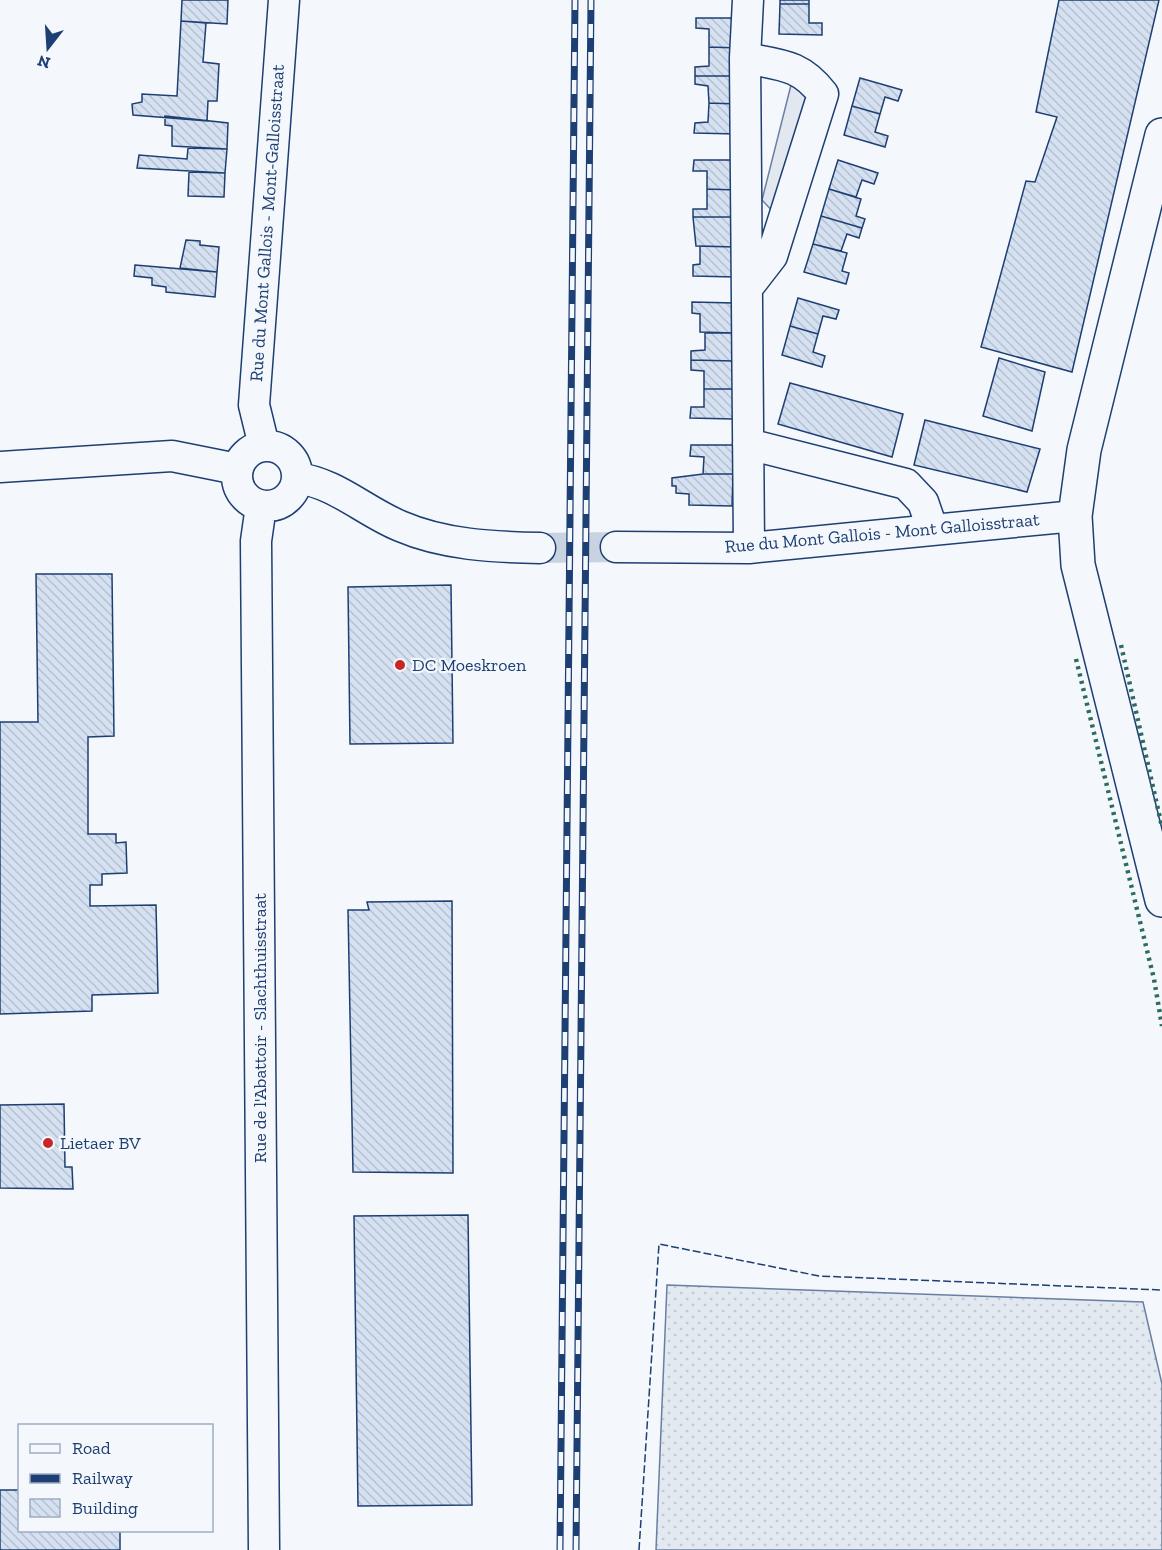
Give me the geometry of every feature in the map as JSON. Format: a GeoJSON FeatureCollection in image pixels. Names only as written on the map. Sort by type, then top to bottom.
{"type":"FeatureCollection","features":[{"type":"Feature","properties":{"kind":"main road"},"geometry":{"type":"LineString","coordinates":[[1162,135],[1083,450],[1075,516],[1078,565],[1162,900]]}},
{"type":"Feature","properties":{"kind":"street","name":"Rue du Mont Gallois - Mont-Galloisstraat"},"geometry":{"type":"LineString","coordinates":[[264,446],[254,405],[284,0]]}},
{"type":"Feature","properties":{"kind":"street"},"geometry":{"type":"LineString","coordinates":[[748,0],[745,58],[749,548]]}},
{"type":"Feature","properties":{"kind":"street"},"geometry":{"type":"LineString","coordinates":[[745,58],[791,67],[810,77],[823,94],[772,256],[748,287]]}},
{"type":"Feature","properties":{"kind":"street"},"geometry":{"type":"LineString","coordinates":[[748,444],[906,484],[923,502],[932,528]]}},
{"type":"Feature","properties":{"kind":"street"},"geometry":{"type":"LineString","coordinates":[[264,446],[274,446],[291,458],[297,478],[296,486],[286,500],[278,504],[261,506],[244,497],[239,489],[237,469],[246,453],[264,446]]}},
{"type":"Feature","properties":{"kind":"street"},"geometry":{"type":"LineString","coordinates":[[0,466],[172,456],[237,469]]}},
{"type":"Feature","properties":{"kind":"street"},"geometry":{"type":"LineString","coordinates":[[297,478],[318,480],[399,526],[423,534],[494,547],[540,548]]}},
{"type":"Feature","properties":{"kind":"street","name":"Rue de l'Abattoir - Slachthuisstraat"},"geometry":{"type":"LineString","coordinates":[[261,506],[256,553],[264,1550]]}},
{"type":"Feature","properties":{"kind":"street","name":"Rue du Mont Gallois - Mont Galloisstraat"},"geometry":{"type":"LineString","coordinates":[[616,547],[749,548],[932,528],[1075,516]]}},
{"type":"Feature","properties":{"kind":"shaded area"},"geometry":{"type":"Polygon","coordinates":[[[792,81],[812,98],[776,215],[762,200],[792,81]]]}},
{"type":"Feature","properties":{"kind":"shaded area"},"geometry":{"type":"Polygon","coordinates":[[[667,1285],[1143,1302],[1162,1384],[1162,1550],[656,1550],[667,1285]]]}},
{"type":"Feature","properties":{"kind":"building"},"geometry":{"type":"Polygon","coordinates":[[[182,0],[228,0],[227,24],[181,21],[182,0]]]}},
{"type":"Feature","properties":{"kind":"building"},"geometry":{"type":"Polygon","coordinates":[[[780,0],[809,0],[809,4],[780,4],[780,0]]]}},
{"type":"Feature","properties":{"kind":"building"},"geometry":{"type":"Polygon","coordinates":[[[1059,0],[1159,0],[1072,372],[981,347],[1026,181],[1035,182],[1057,117],[1036,112],[1059,0]]]}},
{"type":"Feature","properties":{"kind":"building"},"geometry":{"type":"Polygon","coordinates":[[[780,4],[809,4],[809,23],[822,23],[822,35],[779,34],[780,4]]]}},
{"type":"Feature","properties":{"kind":"building"},"geometry":{"type":"Polygon","coordinates":[[[696,18],[738,18],[738,48],[709,47],[709,29],[696,28],[696,18]]]}},
{"type":"Feature","properties":{"kind":"building"},"geometry":{"type":"Polygon","coordinates":[[[181,21],[206,23],[203,62],[219,64],[217,101],[208,101],[207,121],[133,115],[132,104],[142,102],[142,94],[177,96],[181,21]]]}},
{"type":"Feature","properties":{"kind":"building"},"geometry":{"type":"Polygon","coordinates":[[[709,47],[738,48],[738,76],[695,76],[695,67],[709,66],[709,47]]]}},
{"type":"Feature","properties":{"kind":"building"},"geometry":{"type":"Polygon","coordinates":[[[695,76],[738,76],[737,104],[709,103],[708,86],[695,84],[695,76]]]}},
{"type":"Feature","properties":{"kind":"building"},"geometry":{"type":"Polygon","coordinates":[[[860,78],[902,90],[898,101],[885,97],[880,114],[852,106],[860,78]]]}},
{"type":"Feature","properties":{"kind":"building"},"geometry":{"type":"Polygon","coordinates":[[[709,103],[737,104],[737,134],[694,133],[695,123],[708,122],[709,103]]]}},
{"type":"Feature","properties":{"kind":"building"},"geometry":{"type":"Polygon","coordinates":[[[852,106],[880,114],[875,132],[888,136],[885,147],[844,135],[852,106]]]}},
{"type":"Feature","properties":{"kind":"building"},"geometry":{"type":"Polygon","coordinates":[[[165,116],[228,123],[227,149],[172,146],[172,126],[165,125],[165,116]]]}},
{"type":"Feature","properties":{"kind":"building"},"geometry":{"type":"Polygon","coordinates":[[[188,148],[227,149],[225,173],[137,168],[139,155],[187,159],[188,148]]]}},
{"type":"Feature","properties":{"kind":"building"},"geometry":{"type":"Polygon","coordinates":[[[694,160],[736,160],[736,190],[707,189],[707,171],[693,171],[694,160]]]}},
{"type":"Feature","properties":{"kind":"building"},"geometry":{"type":"Polygon","coordinates":[[[838,160],[878,173],[874,184],[862,180],[856,197],[829,189],[838,160]]]}},
{"type":"Feature","properties":{"kind":"building"},"geometry":{"type":"Polygon","coordinates":[[[189,172],[225,173],[224,197],[188,196],[189,172]]]}},
{"type":"Feature","properties":{"kind":"building"},"geometry":{"type":"Polygon","coordinates":[[[707,189],[736,190],[736,217],[693,217],[693,209],[707,209],[707,189]]]}},
{"type":"Feature","properties":{"kind":"building"},"geometry":{"type":"Polygon","coordinates":[[[829,189],[861,199],[856,216],[865,219],[862,228],[821,216],[829,189]]]}},
{"type":"Feature","properties":{"kind":"building"},"geometry":{"type":"Polygon","coordinates":[[[821,216],[862,228],[859,238],[847,234],[841,251],[813,244],[821,216]]]}},
{"type":"Feature","properties":{"kind":"building"},"geometry":{"type":"Polygon","coordinates":[[[693,217],[736,217],[735,247],[696,246],[693,217]]]}},
{"type":"Feature","properties":{"kind":"building"},"geometry":{"type":"Polygon","coordinates":[[[186,240],[200,241],[200,245],[219,247],[217,272],[180,268],[186,240]]]}},
{"type":"Feature","properties":{"kind":"building"},"geometry":{"type":"Polygon","coordinates":[[[813,244],[847,253],[842,271],[849,273],[846,284],[804,272],[813,244]]]}},
{"type":"Feature","properties":{"kind":"building"},"geometry":{"type":"Polygon","coordinates":[[[700,246],[735,247],[735,277],[693,276],[693,265],[700,264],[700,246]]]}},
{"type":"Feature","properties":{"kind":"building"},"geometry":{"type":"Polygon","coordinates":[[[135,265],[217,272],[215,297],[166,292],[166,287],[152,285],[152,278],[134,276],[135,265]]]}},
{"type":"Feature","properties":{"kind":"building"},"geometry":{"type":"Polygon","coordinates":[[[798,298],[839,310],[836,319],[823,316],[818,334],[790,326],[798,298]]]}},
{"type":"Feature","properties":{"kind":"building"},"geometry":{"type":"Polygon","coordinates":[[[692,302],[734,303],[734,333],[700,332],[700,314],[692,313],[692,302]]]}},
{"type":"Feature","properties":{"kind":"building"},"geometry":{"type":"Polygon","coordinates":[[[790,326],[818,334],[813,352],[825,356],[822,367],[782,355],[790,326]]]}},
{"type":"Feature","properties":{"kind":"building"},"geometry":{"type":"Polygon","coordinates":[[[705,333],[734,333],[734,361],[691,360],[691,351],[705,350],[705,333]]]}},
{"type":"Feature","properties":{"kind":"building"},"geometry":{"type":"Polygon","coordinates":[[[999,358],[1045,372],[1032,431],[983,416],[999,358]]]}},
{"type":"Feature","properties":{"kind":"building"},"geometry":{"type":"Polygon","coordinates":[[[691,360],[734,361],[733,389],[704,389],[704,371],[691,370],[691,360]]]}},
{"type":"Feature","properties":{"kind":"building"},"geometry":{"type":"Polygon","coordinates":[[[790,383],[903,414],[892,457],[778,424],[790,383]]]}},
{"type":"Feature","properties":{"kind":"building"},"geometry":{"type":"Polygon","coordinates":[[[704,389],[733,389],[733,419],[690,418],[691,407],[704,407],[704,389]]]}},
{"type":"Feature","properties":{"kind":"building"},"geometry":{"type":"Polygon","coordinates":[[[925,420],[1040,449],[1027,492],[914,465],[925,420]]]}},
{"type":"Feature","properties":{"kind":"building"},"geometry":{"type":"Polygon","coordinates":[[[691,445],[733,445],[733,474],[703,474],[704,457],[690,456],[691,445]]]}},
{"type":"Feature","properties":{"kind":"building"},"geometry":{"type":"Polygon","coordinates":[[[703,474],[733,474],[732,506],[689,505],[689,494],[676,493],[676,486],[672,486],[672,478],[703,474]]]}},
{"type":"Feature","properties":{"kind":"building"},"geometry":{"type":"Polygon","coordinates":[[[36,574],[112,574],[114,736],[88,737],[88,834],[116,834],[116,843],[126,842],[127,873],[102,874],[102,885],[90,885],[90,906],[156,905],[158,993],[92,995],[92,1011],[0,1014],[0,722],[38,722],[36,574]]]}},
{"type":"Feature","properties":{"kind":"building","name":"DC Moeskroen"},"geometry":{"type":"Polygon","coordinates":[[[451,585],[453,743],[350,744],[348,587],[451,585]]]}},
{"type":"Feature","properties":{"kind":"building"},"geometry":{"type":"Polygon","coordinates":[[[452,901],[453,1173],[353,1172],[348,910],[369,910],[367,902],[452,901]]]}},
{"type":"Feature","properties":{"kind":"building"},"geometry":{"type":"Polygon","coordinates":[[[64,1104],[65,1167],[72,1167],[73,1189],[0,1188],[0,1105],[64,1104]]]}},
{"type":"Feature","properties":{"kind":"building"},"geometry":{"type":"Polygon","coordinates":[[[468,1215],[472,1505],[358,1506],[354,1216],[468,1215]]]}},
{"type":"Feature","properties":{"kind":"building"},"geometry":{"type":"Polygon","coordinates":[[[0,1490],[18,1490],[18,1532],[120,1532],[120,1550],[0,1550],[0,1490]]]}},
{"type":"Feature","properties":{"kind":"tunnel"},"geometry":{"type":"LineString","coordinates":[[540,548],[616,547]]}},
{"type":"Feature","properties":{"kind":"railway"},"geometry":{"type":"LineString","coordinates":[[560,1550],[575,0]]}},
{"type":"Feature","properties":{"kind":"railway"},"geometry":{"type":"LineString","coordinates":[[576,1550],[591,0]]}},
{"type":"Feature","properties":{"kind":"hedge"},"geometry":{"type":"LineString","coordinates":[[1121,645],[1162,827]]}},
{"type":"Feature","properties":{"kind":"hedge"},"geometry":{"type":"LineString","coordinates":[[1076,659],[1154,979],[1162,1026]]}},
{"type":"Feature","properties":{"kind":"fence"},"geometry":{"type":"LineString","coordinates":[[639,1550],[659,1244],[819,1276],[1162,1290]]}},
{"type":"Feature","properties":{"kind":"place","name":"DC Moeskroen"},"geometry":{"type":"Point","coordinates":[400,665]}},
{"type":"Feature","properties":{"kind":"place","name":"Lietaer BV"},"geometry":{"type":"Point","coordinates":[48,1143]}}]}
